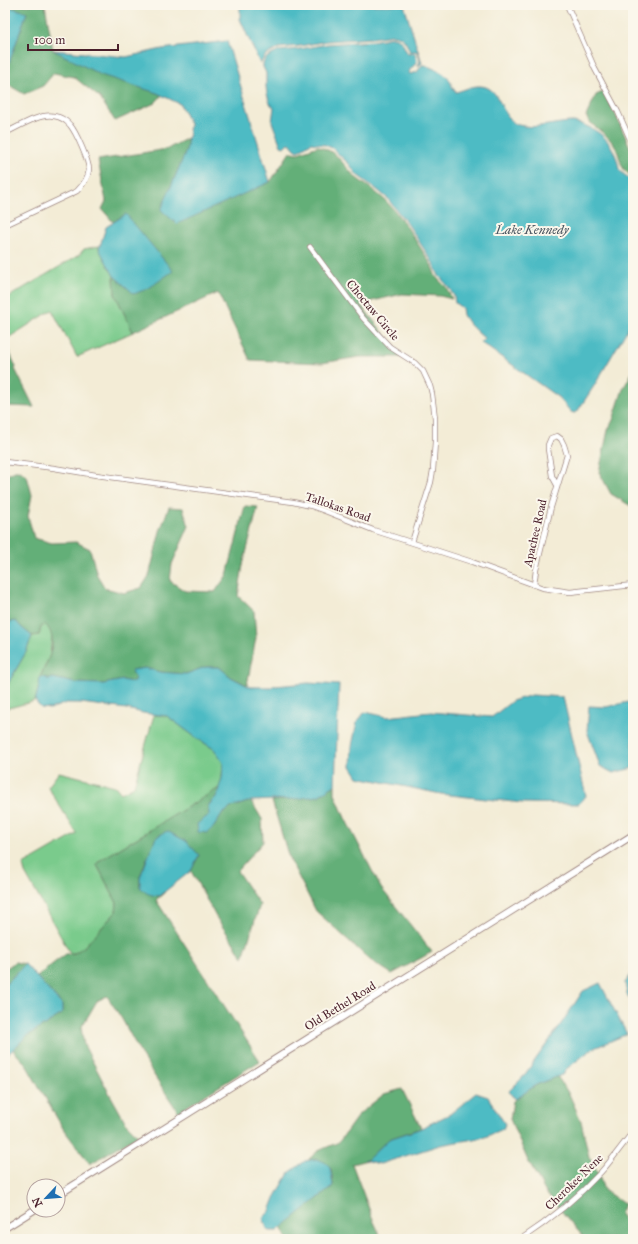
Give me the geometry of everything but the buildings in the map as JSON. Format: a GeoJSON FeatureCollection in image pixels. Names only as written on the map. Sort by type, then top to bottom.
{"type":"FeatureCollection","features":[{"type":"Feature","properties":{"kind":"street"},"geometry":{"type":"LineString","coordinates":[[567,5],[633,146]]}},
{"type":"Feature","properties":{"kind":"street"},"geometry":{"type":"LineString","coordinates":[[5,134],[40,117],[47,116],[65,120],[73,129],[87,158],[89,170],[85,181],[77,191],[5,225]]}},
{"type":"Feature","properties":{"kind":"street","name":"Choctaw Circle"},"geometry":{"type":"LineString","coordinates":[[310,247],[363,318],[390,347],[423,371],[430,386],[435,418],[433,470],[431,482],[412,542]]}},
{"type":"Feature","properties":{"kind":"street","name":"Apachee Road"},"geometry":{"type":"LineString","coordinates":[[534,585],[536,570],[551,508],[558,485],[567,455],[561,439],[557,436],[551,438],[548,445],[552,476],[558,485]]}},
{"type":"Feature","properties":{"kind":"street","name":"Tallokas Road"},"geometry":{"type":"LineString","coordinates":[[5,462],[293,502],[318,508],[373,530],[552,590],[570,592],[633,585]]}},
{"type":"Feature","properties":{"kind":"street","name":"Old Bethel Road"},"geometry":{"type":"LineString","coordinates":[[66,1189],[633,835]]}},
{"type":"Feature","properties":{"kind":"street","name":"Cherokee Nene"},"geometry":{"type":"LineString","coordinates":[[521,1239],[548,1220],[585,1188],[601,1172],[633,1132]]}},
{"type":"Feature","properties":{"kind":"street"},"geometry":{"type":"LineString","coordinates":[[5,1228],[26,1215]]}},
{"type":"Feature","properties":{"kind":"green space"},"geometry":{"type":"Polygon","coordinates":[[[5,5],[45,5],[53,50],[162,95],[155,103],[115,121],[100,98],[74,77],[54,73],[43,86],[24,94],[5,83],[5,72],[27,12],[5,5]]]}},
{"type":"Feature","properties":{"kind":"green space"},"geometry":{"type":"Polygon","coordinates":[[[603,92],[615,113],[633,154],[633,177],[623,168],[617,150],[612,142],[592,124],[586,116],[596,95],[603,92]]]}},
{"type":"Feature","properties":{"kind":"green space"},"geometry":{"type":"Polygon","coordinates":[[[188,138],[186,151],[161,210],[270,182],[290,152],[298,153],[318,146],[337,156],[355,177],[385,200],[395,211],[431,264],[436,277],[446,287],[452,299],[440,296],[402,294],[360,304],[403,357],[359,357],[322,363],[250,360],[218,293],[133,332],[115,294],[114,276],[134,293],[126,214],[113,222],[102,209],[106,201],[98,160],[167,149],[188,138]]]}},
{"type":"Feature","properties":{"kind":"green space"},"geometry":{"type":"Polygon","coordinates":[[[99,246],[99,249],[114,276],[115,294],[133,332],[77,357],[52,310],[5,340],[5,299],[79,255],[84,249],[99,246]]]}},
{"type":"Feature","properties":{"kind":"green space"},"geometry":{"type":"Polygon","coordinates":[[[5,342],[16,367],[15,369],[34,407],[5,406],[5,342]]]}},
{"type":"Feature","properties":{"kind":"green space"},"geometry":{"type":"Polygon","coordinates":[[[633,371],[633,509],[631,506],[611,494],[599,472],[608,430],[613,420],[623,389],[633,371]]]}},
{"type":"Feature","properties":{"kind":"green space"},"geometry":{"type":"Polygon","coordinates":[[[15,471],[20,471],[27,476],[32,495],[28,516],[34,538],[52,543],[76,542],[90,549],[97,575],[105,588],[124,593],[141,588],[149,576],[160,531],[169,507],[183,508],[189,526],[172,564],[170,581],[185,591],[215,592],[227,575],[245,506],[258,507],[243,565],[238,596],[254,611],[256,638],[247,685],[231,677],[219,667],[205,667],[186,674],[160,672],[145,668],[131,670],[135,680],[131,682],[123,680],[103,684],[75,683],[53,678],[48,680],[48,678],[40,677],[51,650],[52,636],[49,630],[45,624],[41,627],[39,635],[32,636],[16,621],[5,623],[5,476],[15,471]]]}},
{"type":"Feature","properties":{"kind":"green space"},"geometry":{"type":"Polygon","coordinates":[[[45,624],[50,629],[52,636],[50,655],[40,677],[35,701],[5,709],[5,689],[26,652],[32,636],[39,635],[41,627],[45,624]]]}},
{"type":"Feature","properties":{"kind":"green space"},"geometry":{"type":"Polygon","coordinates":[[[154,715],[167,716],[214,749],[223,763],[220,787],[99,861],[97,865],[117,903],[116,912],[85,946],[75,953],[70,953],[25,873],[23,865],[77,834],[48,787],[59,772],[115,786],[121,793],[134,786],[154,715]]]}},
{"type":"Feature","properties":{"kind":"green space"},"geometry":{"type":"Polygon","coordinates":[[[335,785],[335,794],[345,818],[381,888],[432,952],[392,974],[370,960],[316,911],[289,858],[272,801],[318,796],[335,785]]]}},
{"type":"Feature","properties":{"kind":"green space"},"geometry":{"type":"Polygon","coordinates":[[[219,788],[220,789],[216,797],[208,806],[214,827],[221,815],[232,807],[251,801],[262,819],[263,842],[237,871],[260,905],[243,957],[216,917],[191,871],[199,855],[147,858],[140,877],[140,887],[159,896],[165,892],[156,900],[260,1061],[178,1112],[143,1058],[122,1019],[107,996],[97,1001],[81,1028],[84,1045],[126,1123],[138,1135],[90,1164],[64,1130],[25,1063],[13,1050],[27,1036],[62,1014],[62,1005],[37,977],[66,954],[75,953],[85,946],[116,912],[117,903],[97,865],[99,861],[219,788]]]}},
{"type":"Feature","properties":{"kind":"green space"},"geometry":{"type":"Polygon","coordinates":[[[15,962],[25,964],[5,985],[5,969],[15,962]]]}},
{"type":"Feature","properties":{"kind":"green space"},"geometry":{"type":"Polygon","coordinates":[[[557,1076],[569,1094],[581,1121],[589,1157],[598,1173],[604,1190],[624,1204],[620,1214],[628,1226],[633,1222],[633,1239],[585,1239],[546,1193],[528,1161],[510,1119],[513,1101],[536,1085],[557,1076]]]}},
{"type":"Feature","properties":{"kind":"green space"},"geometry":{"type":"Polygon","coordinates":[[[402,1089],[421,1128],[389,1139],[367,1160],[352,1164],[382,1239],[287,1239],[281,1227],[333,1185],[331,1169],[316,1159],[309,1159],[318,1151],[339,1142],[359,1114],[384,1094],[402,1089]]]}},
{"type":"Feature","properties":{"kind":"water"},"geometry":{"type":"Polygon","coordinates":[[[240,5],[404,5],[422,63],[418,66],[420,61],[418,52],[410,52],[402,38],[393,35],[328,41],[279,48],[265,56],[260,64],[240,19],[240,5]]]}},
{"type":"Feature","properties":{"kind":"water"},"geometry":{"type":"Polygon","coordinates":[[[5,6],[27,12],[6,72],[5,72],[5,6]]]}},
{"type":"Feature","properties":{"kind":"water","name":"Lake Kennedy"},"geometry":{"type":"Polygon","coordinates":[[[393,37],[401,41],[408,54],[415,53],[417,61],[409,72],[410,74],[417,72],[422,65],[425,65],[445,75],[456,92],[476,86],[486,87],[496,96],[510,120],[516,124],[530,127],[573,122],[582,124],[600,133],[613,149],[617,158],[619,169],[633,181],[633,320],[577,412],[571,412],[559,398],[480,342],[483,341],[484,338],[469,324],[463,315],[462,308],[455,303],[454,296],[439,276],[433,263],[409,226],[387,198],[357,175],[349,164],[332,148],[325,145],[311,143],[298,151],[290,143],[284,147],[281,146],[272,122],[274,107],[270,104],[267,94],[266,73],[263,67],[263,63],[266,58],[279,51],[328,44],[372,41],[393,37]]]}},
{"type":"Feature","properties":{"kind":"water"},"geometry":{"type":"Polygon","coordinates":[[[227,41],[270,182],[177,224],[161,210],[186,151],[190,124],[180,104],[157,93],[101,75],[53,50],[126,57],[162,49],[227,41]]]}},
{"type":"Feature","properties":{"kind":"water"},"geometry":{"type":"Polygon","coordinates":[[[126,214],[173,271],[149,288],[134,294],[114,276],[99,249],[106,227],[126,214]]]}},
{"type":"Feature","properties":{"kind":"water"},"geometry":{"type":"Polygon","coordinates":[[[16,621],[32,636],[26,652],[5,689],[5,623],[16,621]]]}},
{"type":"Feature","properties":{"kind":"water"},"geometry":{"type":"Polygon","coordinates":[[[205,667],[219,667],[231,677],[250,687],[272,687],[274,685],[308,683],[339,685],[335,785],[318,796],[296,799],[251,801],[232,807],[221,815],[214,827],[207,833],[198,832],[197,824],[209,815],[208,806],[216,797],[220,789],[223,763],[214,749],[167,716],[81,703],[66,703],[50,709],[41,708],[35,701],[40,677],[48,678],[48,680],[53,678],[75,683],[103,684],[123,680],[131,682],[135,680],[131,670],[145,668],[160,672],[186,674],[205,667]]]}},
{"type":"Feature","properties":{"kind":"water"},"geometry":{"type":"Polygon","coordinates":[[[532,695],[563,697],[586,796],[579,804],[523,803],[441,794],[358,777],[351,766],[352,746],[357,722],[365,712],[387,717],[430,712],[492,717],[512,701],[532,695]]]}},
{"type":"Feature","properties":{"kind":"water"},"geometry":{"type":"Polygon","coordinates":[[[633,701],[633,768],[613,773],[600,766],[587,731],[589,706],[606,707],[633,701]]]}},
{"type":"Feature","properties":{"kind":"water"},"geometry":{"type":"Polygon","coordinates":[[[167,831],[186,841],[199,855],[191,871],[159,896],[153,895],[146,893],[140,887],[140,877],[156,837],[167,831]]]}},
{"type":"Feature","properties":{"kind":"water"},"geometry":{"type":"Polygon","coordinates":[[[25,964],[62,1005],[62,1014],[27,1036],[5,1057],[5,985],[25,964]]]}},
{"type":"Feature","properties":{"kind":"water"},"geometry":{"type":"Polygon","coordinates":[[[633,972],[633,1002],[627,995],[625,983],[633,972]]]}},
{"type":"Feature","properties":{"kind":"water"},"geometry":{"type":"Polygon","coordinates":[[[600,983],[627,1034],[592,1049],[565,1070],[564,1074],[536,1085],[516,1099],[512,1096],[509,1091],[523,1077],[583,991],[600,983]]]}},
{"type":"Feature","properties":{"kind":"water"},"geometry":{"type":"Polygon","coordinates":[[[476,1093],[488,1097],[505,1124],[503,1129],[485,1137],[440,1145],[380,1164],[364,1160],[367,1160],[389,1139],[419,1129],[450,1114],[476,1093]]]}},
{"type":"Feature","properties":{"kind":"water"},"geometry":{"type":"Polygon","coordinates":[[[316,1159],[325,1163],[330,1168],[333,1185],[331,1188],[277,1231],[270,1231],[267,1229],[263,1218],[270,1211],[275,1198],[289,1173],[305,1161],[316,1159]]]}}]}
